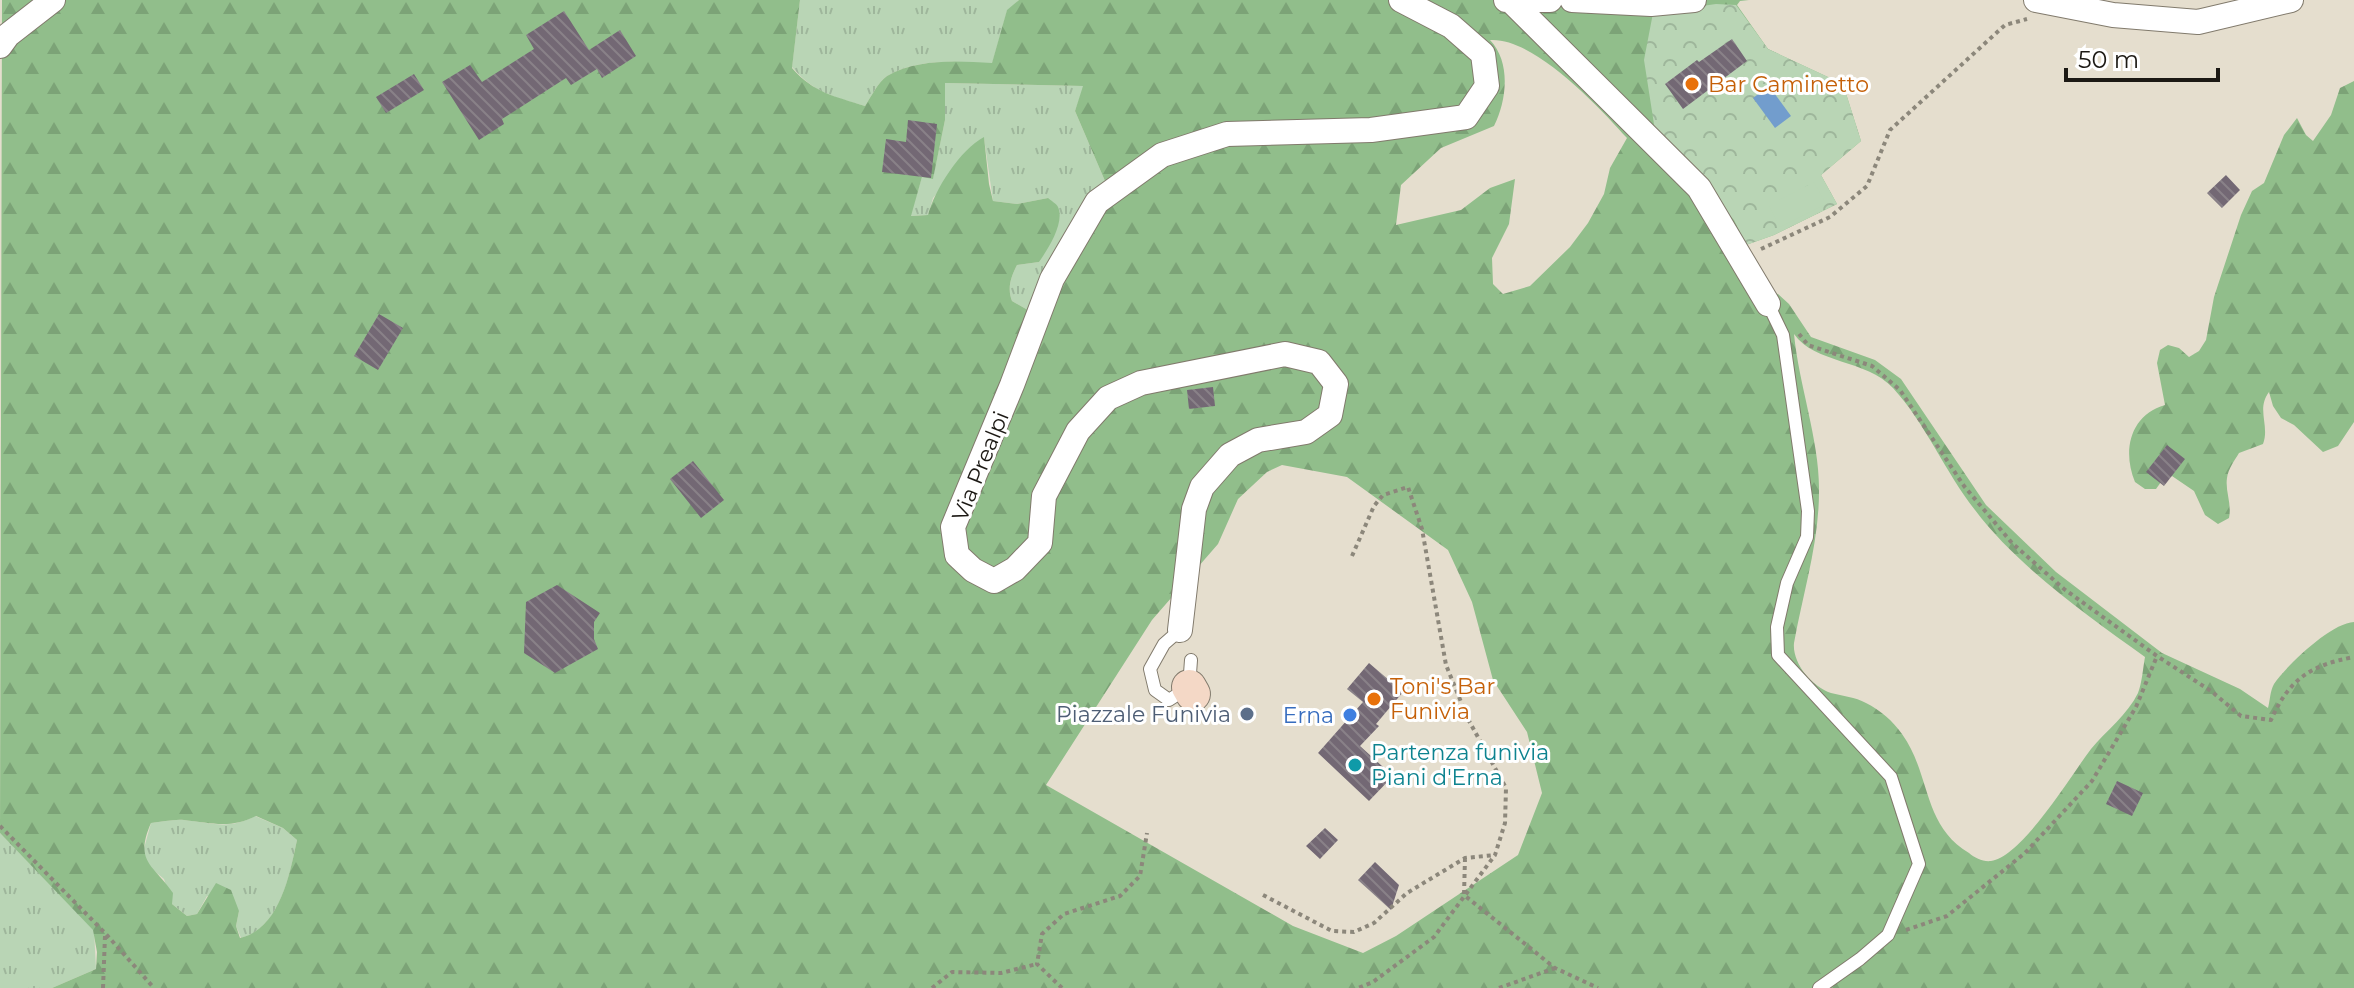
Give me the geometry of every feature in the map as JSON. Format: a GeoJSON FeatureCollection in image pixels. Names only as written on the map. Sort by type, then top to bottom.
{"type":"FeatureCollection","features":[{"type":"Feature","properties":{"kind":"street"},"geometry":{"type":"LineString","coordinates":[[0,46],[8,35],[53,0]]}},
{"type":"Feature","properties":{"kind":"street","name":"Via Prealpi"},"geometry":{"type":"LineString","coordinates":[[1180,630],[1194,509],[1202,487],[1230,455],[1258,440],[1306,432],[1330,415],[1336,384],[1319,362],[1285,354],[1141,383],[1108,398],[1078,431],[1044,496],[1040,543],[1015,569],[994,581],[973,570],[957,555],[953,527],[1052,279],[1097,202],[1162,155],[1227,134],[1371,130],[1466,117],[1487,86],[1483,54],[1451,26],[1401,0]]}},
{"type":"Feature","properties":{"kind":"street"},"geometry":{"type":"LineString","coordinates":[[1509,1],[1550,0]]}},
{"type":"Feature","properties":{"kind":"street"},"geometry":{"type":"LineString","coordinates":[[1572,0],[1651,4],[1694,0]]}},
{"type":"Feature","properties":{"kind":"street"},"geometry":{"type":"LineString","coordinates":[[2033,9],[2198,22],[2291,0]]}},
{"type":"Feature","properties":{"kind":"street"},"geometry":{"type":"LineString","coordinates":[[1509,1],[1699,188],[1768,304]]}},
{"type":"Feature","properties":{"kind":"lane"},"geometry":{"type":"LineString","coordinates":[[1768,304],[1783,335],[1808,511],[1807,537],[1787,583],[1777,627],[1778,655],[1891,777],[1919,864],[1888,935],[1819,988]]}},
{"type":"Feature","properties":{"kind":"lane"},"geometry":{"type":"LineString","coordinates":[[1180,630],[1164,644],[1150,669],[1155,690],[1169,700],[1191,680]]}},
{"type":"Feature","properties":{"kind":"path"},"geometry":{"type":"LineString","coordinates":[[1741,258],[1830,217],[1867,186],[1890,130],[2005,25],[2033,9]]}},
{"type":"Feature","properties":{"kind":"path"},"geometry":{"type":"LineString","coordinates":[[1768,304],[1786,318],[1808,345],[1872,366],[1900,390],[1964,486],[2012,543],[2064,589],[2211,691],[2241,716],[2271,720],[2280,699],[2296,680],[2325,662],[2354,657]]}},
{"type":"Feature","properties":{"kind":"path"},"geometry":{"type":"LineString","coordinates":[[1352,556],[1374,506],[1383,495],[1408,487],[1422,529],[1446,665],[1468,719],[1506,788],[1505,823],[1495,855],[1434,937],[1373,982],[1358,988]]}},
{"type":"Feature","properties":{"kind":"path"},"geometry":{"type":"LineString","coordinates":[[1888,935],[1947,916],[2025,853],[2092,781],[2136,707],[2157,656]]}},
{"type":"Feature","properties":{"kind":"path"},"geometry":{"type":"LineString","coordinates":[[0,826],[154,988]]}},
{"type":"Feature","properties":{"kind":"path"},"geometry":{"type":"LineString","coordinates":[[1037,964],[1042,934],[1064,914],[1120,896],[1140,876],[1147,833]]}},
{"type":"Feature","properties":{"kind":"path"},"geometry":{"type":"LineString","coordinates":[[1263,895],[1332,931],[1354,932],[1374,923],[1407,893],[1465,858],[1495,855]]}},
{"type":"Feature","properties":{"kind":"path"},"geometry":{"type":"LineString","coordinates":[[1464,895],[1465,858]]}},
{"type":"Feature","properties":{"kind":"path"},"geometry":{"type":"LineString","coordinates":[[1464,895],[1555,968],[1598,988]]}},
{"type":"Feature","properties":{"kind":"path"},"geometry":{"type":"LineString","coordinates":[[103,988],[105,933]]}},
{"type":"Feature","properties":{"kind":"path"},"geometry":{"type":"LineString","coordinates":[[932,988],[952,972],[1001,973],[1037,964]]}},
{"type":"Feature","properties":{"kind":"path"},"geometry":{"type":"LineString","coordinates":[[1037,964],[1062,988]]}},
{"type":"Feature","properties":{"kind":"path"},"geometry":{"type":"LineString","coordinates":[[1499,988],[1555,968]]}},
{"type":"Feature","properties":{"kind":"green space"},"geometry":{"type":"Polygon","coordinates":[[[2,0],[800,0],[792,68],[817,88],[865,106],[884,79],[899,70],[938,62],[992,63],[1007,10],[1019,0],[1749,0],[1740,1],[1737,5],[1768,49],[1843,84],[1861,141],[1821,175],[1837,204],[1746,245],[1773,293],[1789,304],[1811,337],[1875,360],[1901,379],[1986,505],[2056,572],[2162,653],[2240,689],[2268,708],[2274,684],[2289,666],[2322,637],[2344,624],[2354,622],[2354,988],[52,988],[96,969],[93,930],[0,833],[2,0]],[[1490,40],[1497,49],[1505,82],[1502,105],[1494,126],[1441,148],[1401,185],[1396,225],[1461,210],[1490,188],[1515,179],[1509,224],[1492,258],[1493,284],[1503,294],[1530,286],[1570,247],[1604,194],[1610,168],[1627,138],[1583,93],[1545,62],[1507,42],[1490,40]],[[945,83],[945,120],[933,179],[922,177],[911,216],[928,215],[950,171],[966,151],[984,137],[993,201],[1017,204],[1048,198],[1060,213],[1054,236],[1039,262],[1017,265],[1010,283],[1012,301],[1033,313],[1091,198],[1105,181],[1075,111],[1083,86],[945,83]],[[1794,334],[1816,454],[1819,492],[1813,549],[1794,643],[1796,658],[1805,673],[1824,690],[1866,703],[1895,725],[1911,749],[1935,814],[1954,841],[1982,860],[1991,861],[2004,856],[2031,830],[2091,749],[2134,701],[2145,657],[2054,589],[1992,531],[1964,495],[1916,417],[1893,388],[1869,372],[1815,351],[1794,334]],[[1282,465],[1267,472],[1238,499],[1218,544],[1152,620],[1046,785],[1293,926],[1363,953],[1396,936],[1518,855],[1542,793],[1527,732],[1493,680],[1472,602],[1448,550],[1347,477],[1282,465]],[[256,816],[238,823],[180,820],[151,823],[144,846],[148,862],[173,893],[172,904],[187,916],[197,914],[216,883],[231,890],[239,911],[236,926],[240,938],[254,933],[274,912],[286,883],[297,840],[283,828],[256,816]]]}},
{"type":"Feature","properties":{"kind":"green space"},"geometry":{"type":"Polygon","coordinates":[[[800,0],[1019,0],[1007,11],[992,64],[938,62],[899,70],[884,79],[865,106],[834,97],[817,88],[792,67],[800,0]]]}},
{"type":"Feature","properties":{"kind":"green space"},"geometry":{"type":"Polygon","coordinates":[[[1716,4],[1736,5],[1768,49],[1843,84],[1861,141],[1821,175],[1837,204],[1746,245],[1734,220],[1656,137],[1644,60],[1653,13],[1716,4]]]}},
{"type":"Feature","properties":{"kind":"green space"},"geometry":{"type":"Polygon","coordinates":[[[2354,81],[2354,422],[2338,446],[2323,452],[2294,425],[2281,418],[2269,392],[2263,411],[2263,444],[2239,453],[2232,465],[2227,483],[2229,518],[2218,524],[2205,515],[2194,491],[2172,476],[2156,489],[2145,489],[2135,482],[2129,458],[2132,436],[2144,417],[2165,405],[2157,363],[2160,350],[2168,345],[2179,348],[2189,357],[2199,351],[2206,340],[2214,297],[2241,215],[2252,191],[2264,183],[2284,135],[2297,118],[2313,141],[2331,115],[2340,88],[2354,81]]]}},
{"type":"Feature","properties":{"kind":"green space"},"geometry":{"type":"Polygon","coordinates":[[[945,83],[1084,86],[1075,111],[1105,181],[1033,313],[1012,301],[1010,283],[1017,265],[1039,262],[1048,198],[1017,204],[993,201],[984,138],[933,198],[928,215],[910,216],[922,177],[933,178],[945,120],[945,83]]]}},
{"type":"Feature","properties":{"kind":"green space"},"geometry":{"type":"Polygon","coordinates":[[[1814,182],[1826,204],[1780,227],[1769,205],[1814,182]]]}},
{"type":"Feature","properties":{"kind":"green space"},"geometry":{"type":"Polygon","coordinates":[[[255,816],[283,828],[297,840],[291,868],[274,912],[254,932],[241,938],[236,926],[239,911],[207,896],[197,914],[187,916],[172,904],[164,879],[147,865],[143,852],[151,823],[180,820],[228,824],[255,816]]]}},
{"type":"Feature","properties":{"kind":"green space"},"geometry":{"type":"Polygon","coordinates":[[[0,833],[94,930],[96,969],[52,988],[0,988],[0,833]]]}},
{"type":"Feature","properties":{"kind":"water"},"geometry":{"type":"Polygon","coordinates":[[[1769,86],[1791,116],[1775,128],[1753,98],[1769,86]]]}},
{"type":"Feature","properties":{"kind":"building"},"geometry":{"type":"Polygon","coordinates":[[[564,11],[589,50],[620,30],[636,56],[602,78],[597,69],[571,85],[566,78],[502,119],[504,124],[479,140],[442,82],[470,65],[482,82],[534,49],[526,35],[564,11]]]}},
{"type":"Feature","properties":{"kind":"building"},"geometry":{"type":"Polygon","coordinates":[[[1732,39],[1747,61],[1683,109],[1665,84],[1732,39]]]}},
{"type":"Feature","properties":{"kind":"building"},"geometry":{"type":"Polygon","coordinates":[[[414,74],[424,90],[386,113],[376,97],[414,74]]]}},
{"type":"Feature","properties":{"kind":"building"},"geometry":{"type":"Polygon","coordinates":[[[908,120],[937,124],[931,178],[882,172],[886,139],[906,142],[908,120]]]}},
{"type":"Feature","properties":{"kind":"building"},"geometry":{"type":"Polygon","coordinates":[[[2226,175],[2240,190],[2222,208],[2207,193],[2226,175]]]}},
{"type":"Feature","properties":{"kind":"building"},"geometry":{"type":"Polygon","coordinates":[[[379,314],[403,328],[378,370],[354,356],[379,314]]]}},
{"type":"Feature","properties":{"kind":"building"},"geometry":{"type":"Polygon","coordinates":[[[1213,387],[1215,406],[1189,409],[1187,390],[1213,387]]]}},
{"type":"Feature","properties":{"kind":"building"},"geometry":{"type":"Polygon","coordinates":[[[2167,445],[2185,459],[2164,486],[2146,472],[2167,445]]]}},
{"type":"Feature","properties":{"kind":"building"},"geometry":{"type":"Polygon","coordinates":[[[693,461],[724,500],[701,518],[670,479],[693,461]]]}},
{"type":"Feature","properties":{"kind":"building"},"geometry":{"type":"Polygon","coordinates":[[[557,585],[600,613],[594,622],[594,639],[598,649],[555,673],[524,653],[526,602],[557,585]]]}},
{"type":"Feature","properties":{"kind":"building"},"geometry":{"type":"Polygon","coordinates":[[[1369,663],[1403,692],[1376,724],[1379,726],[1360,746],[1393,776],[1369,801],[1318,753],[1363,702],[1347,689],[1369,663]]]}},
{"type":"Feature","properties":{"kind":"building"},"geometry":{"type":"Polygon","coordinates":[[[2117,781],[2143,793],[2132,816],[2106,804],[2117,781]]]}},
{"type":"Feature","properties":{"kind":"building"},"geometry":{"type":"Polygon","coordinates":[[[1325,828],[1338,840],[1320,859],[1306,846],[1325,828]]]}},
{"type":"Feature","properties":{"kind":"building"},"geometry":{"type":"Polygon","coordinates":[[[1375,862],[1399,885],[1391,910],[1358,880],[1375,862]]]}},
{"type":"Feature","properties":{"kind":"place","name":"Bar Caminetto"},"geometry":{"type":"Point","coordinates":[1692,84]}},
{"type":"Feature","properties":{"kind":"place","name":"Toni's Bar Funivia"},"geometry":{"type":"Point","coordinates":[1374,699]}},
{"type":"Feature","properties":{"kind":"place","name":"Piazzale Funivia"},"geometry":{"type":"Point","coordinates":[1247,714]}},
{"type":"Feature","properties":{"kind":"place","name":"Erna"},"geometry":{"type":"Point","coordinates":[1350,715]}},
{"type":"Feature","properties":{"kind":"place","name":"Partenza funivia Piani d'Erna"},"geometry":{"type":"Point","coordinates":[1355,765]}}]}
